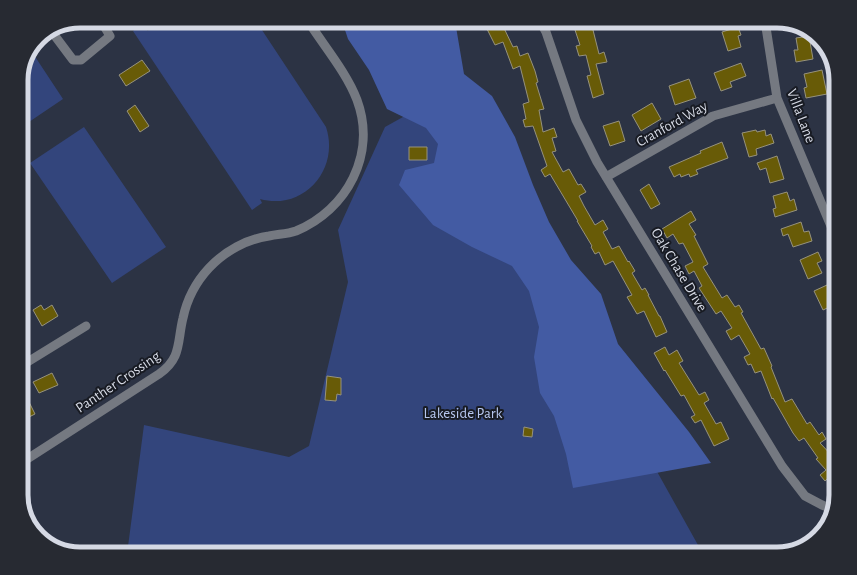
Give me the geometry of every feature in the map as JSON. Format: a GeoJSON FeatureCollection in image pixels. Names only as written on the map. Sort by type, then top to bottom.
{"type":"FeatureCollection","features":[{"type":"Feature","properties":{"kind":"street"},"geometry":{"type":"LineString","coordinates":[[54,35],[74,60],[81,60],[110,36],[105,28]]}},
{"type":"Feature","properties":{"kind":"street","name":"Panther Crossing"},"geometry":{"type":"LineString","coordinates":[[28,458],[153,378],[172,363],[178,345],[182,318],[190,295],[198,280],[223,255],[238,246],[251,241],[269,236],[283,235],[305,227],[328,213],[344,194],[353,180],[360,159],[363,136],[363,119],[358,101],[350,85],[313,28]]}},
{"type":"Feature","properties":{"kind":"street","name":"Oak Chase Drive"},"geometry":{"type":"LineString","coordinates":[[544,28],[576,120],[606,177],[782,466],[805,496],[827,507]]}},
{"type":"Feature","properties":{"kind":"street","name":"Villa Lane"},"geometry":{"type":"LineString","coordinates":[[766,28],[777,98],[829,221]]}},
{"type":"Feature","properties":{"kind":"street","name":"Cranford Way"},"geometry":{"type":"LineString","coordinates":[[606,177],[713,116],[777,98]]}},
{"type":"Feature","properties":{"kind":"street"},"geometry":{"type":"LineString","coordinates":[[28,362],[86,326]]}},
{"type":"Feature","properties":{"kind":"green space"},"geometry":{"type":"Polygon","coordinates":[[[137,28],[146,28],[148,31],[149,28],[261,28],[326,127],[329,143],[328,158],[323,171],[315,183],[304,193],[291,199],[276,201],[260,199],[262,203],[252,210],[133,31],[137,28]]]}},
{"type":"Feature","properties":{"kind":"green space"},"geometry":{"type":"Polygon","coordinates":[[[34,55],[63,99],[28,123],[28,77],[34,55]]]}},
{"type":"Feature","properties":{"kind":"green space","name":"Lakeside Park"},"geometry":{"type":"Polygon","coordinates":[[[446,93],[699,547],[128,547],[144,425],[289,457],[309,446],[348,282],[338,230],[385,127],[446,93]]]}},
{"type":"Feature","properties":{"kind":"green space"},"geometry":{"type":"Polygon","coordinates":[[[84,127],[166,247],[112,283],[30,163],[84,127]]]}},
{"type":"Feature","properties":{"kind":"shaded area"},"geometry":{"type":"Polygon","coordinates":[[[344,28],[456,28],[464,74],[492,96],[515,137],[549,222],[571,260],[601,294],[618,344],[689,432],[711,463],[573,488],[566,454],[554,416],[540,393],[534,357],[539,327],[529,291],[512,266],[472,247],[433,225],[399,185],[405,170],[434,163],[438,144],[426,128],[387,109],[369,70],[348,39],[344,28]]]}},
{"type":"Feature","properties":{"kind":"building"},"geometry":{"type":"Polygon","coordinates":[[[486,28],[504,28],[513,47],[517,46],[520,56],[528,53],[535,71],[538,82],[536,83],[544,109],[539,110],[543,132],[554,128],[557,137],[552,138],[556,151],[552,152],[563,172],[569,169],[578,185],[581,184],[586,192],[579,196],[595,225],[603,220],[608,229],[603,232],[612,249],[619,246],[628,262],[629,261],[635,271],[632,273],[642,290],[645,288],[667,332],[656,337],[644,311],[637,314],[627,297],[632,295],[613,261],[605,265],[599,252],[595,254],[578,221],[550,174],[545,177],[541,170],[547,166],[533,126],[525,127],[523,120],[526,119],[523,104],[529,102],[520,66],[513,69],[503,42],[495,45],[486,28]]]}},
{"type":"Feature","properties":{"kind":"building"},"geometry":{"type":"Polygon","coordinates":[[[574,28],[592,28],[599,54],[604,52],[607,62],[596,64],[604,94],[593,98],[587,76],[591,75],[586,55],[579,56],[576,46],[580,45],[574,28]]]}},
{"type":"Feature","properties":{"kind":"building"},"geometry":{"type":"Polygon","coordinates":[[[738,28],[741,35],[738,36],[741,47],[728,51],[722,32],[738,28]]]}},
{"type":"Feature","properties":{"kind":"building"},"geometry":{"type":"Polygon","coordinates":[[[805,37],[810,40],[813,59],[796,62],[794,50],[798,50],[796,38],[805,37]]]}},
{"type":"Feature","properties":{"kind":"building"},"geometry":{"type":"Polygon","coordinates":[[[142,60],[150,71],[126,86],[119,75],[142,60]]]}},
{"type":"Feature","properties":{"kind":"building"},"geometry":{"type":"Polygon","coordinates":[[[741,63],[746,76],[730,82],[732,87],[721,91],[714,73],[741,63]]]}},
{"type":"Feature","properties":{"kind":"building"},"geometry":{"type":"Polygon","coordinates":[[[822,70],[827,94],[806,98],[804,88],[807,87],[804,74],[822,70]]]}},
{"type":"Feature","properties":{"kind":"building"},"geometry":{"type":"Polygon","coordinates":[[[689,79],[696,98],[675,105],[669,86],[689,79]]]}},
{"type":"Feature","properties":{"kind":"building"},"geometry":{"type":"Polygon","coordinates":[[[652,103],[661,119],[641,131],[632,115],[652,103]]]}},
{"type":"Feature","properties":{"kind":"building"},"geometry":{"type":"Polygon","coordinates":[[[135,105],[149,126],[140,132],[127,111],[135,105]]]}},
{"type":"Feature","properties":{"kind":"building"},"geometry":{"type":"Polygon","coordinates":[[[619,121],[625,141],[610,146],[603,126],[619,121]]]}},
{"type":"Feature","properties":{"kind":"building"},"geometry":{"type":"Polygon","coordinates":[[[756,130],[757,132],[765,130],[766,136],[771,134],[774,143],[756,149],[757,155],[749,157],[742,133],[756,130]]]}},
{"type":"Feature","properties":{"kind":"building"},"geometry":{"type":"Polygon","coordinates":[[[722,142],[728,158],[696,170],[698,174],[690,177],[689,174],[681,177],[680,174],[674,177],[669,167],[701,153],[700,151],[722,142]]]}},
{"type":"Feature","properties":{"kind":"building"},"geometry":{"type":"Polygon","coordinates":[[[409,147],[427,147],[427,160],[409,160],[409,147]]]}},
{"type":"Feature","properties":{"kind":"building"},"geometry":{"type":"Polygon","coordinates":[[[777,156],[784,179],[770,183],[766,168],[760,170],[757,163],[777,156]]]}},
{"type":"Feature","properties":{"kind":"building"},"geometry":{"type":"Polygon","coordinates":[[[649,184],[660,204],[651,209],[640,190],[649,184]]]}},
{"type":"Feature","properties":{"kind":"building"},"geometry":{"type":"Polygon","coordinates":[[[787,192],[790,201],[794,199],[797,210],[775,217],[773,209],[776,208],[773,196],[787,192]]]}},
{"type":"Feature","properties":{"kind":"building"},"geometry":{"type":"Polygon","coordinates":[[[691,211],[696,220],[689,224],[696,235],[694,236],[708,264],[703,267],[722,298],[727,295],[735,307],[739,305],[743,312],[741,313],[761,349],[764,348],[785,402],[792,399],[807,424],[810,422],[819,435],[822,432],[826,439],[820,443],[829,453],[829,477],[825,481],[820,475],[826,470],[816,459],[818,458],[804,438],[799,441],[793,433],[773,398],[772,399],[761,371],[755,373],[751,364],[748,365],[744,357],[750,354],[739,335],[731,340],[726,331],[732,328],[721,311],[716,314],[699,288],[702,286],[694,271],[689,274],[685,266],[693,262],[683,243],[679,244],[673,234],[667,238],[662,229],[691,211]]]}},
{"type":"Feature","properties":{"kind":"building"},"geometry":{"type":"Polygon","coordinates":[[[801,222],[804,232],[809,231],[812,241],[793,247],[788,234],[783,236],[781,229],[801,222]]]}},
{"type":"Feature","properties":{"kind":"building"},"geometry":{"type":"Polygon","coordinates":[[[818,252],[822,261],[817,263],[822,273],[808,279],[800,260],[818,252]]]}},
{"type":"Feature","properties":{"kind":"building"},"geometry":{"type":"Polygon","coordinates":[[[827,285],[829,289],[829,307],[823,310],[814,291],[827,285]]]}},
{"type":"Feature","properties":{"kind":"building"},"geometry":{"type":"Polygon","coordinates":[[[41,305],[44,310],[52,305],[58,316],[42,326],[33,310],[41,305]]]}},
{"type":"Feature","properties":{"kind":"building"},"geometry":{"type":"Polygon","coordinates":[[[665,347],[669,355],[677,350],[683,361],[679,363],[699,395],[705,392],[709,400],[704,403],[716,424],[721,422],[729,439],[714,446],[701,420],[695,423],[691,417],[695,415],[684,395],[681,396],[654,353],[665,347]]]}},
{"type":"Feature","properties":{"kind":"building"},"geometry":{"type":"Polygon","coordinates":[[[52,373],[58,385],[39,393],[33,382],[52,373]]]}},
{"type":"Feature","properties":{"kind":"building"},"geometry":{"type":"Polygon","coordinates":[[[327,376],[341,378],[341,395],[337,394],[336,401],[325,400],[327,376]]]}},
{"type":"Feature","properties":{"kind":"building"},"geometry":{"type":"Polygon","coordinates":[[[28,402],[35,414],[28,418],[28,402]]]}},
{"type":"Feature","properties":{"kind":"building"},"geometry":{"type":"Polygon","coordinates":[[[524,427],[533,429],[532,437],[523,436],[524,427]]]}}]}
